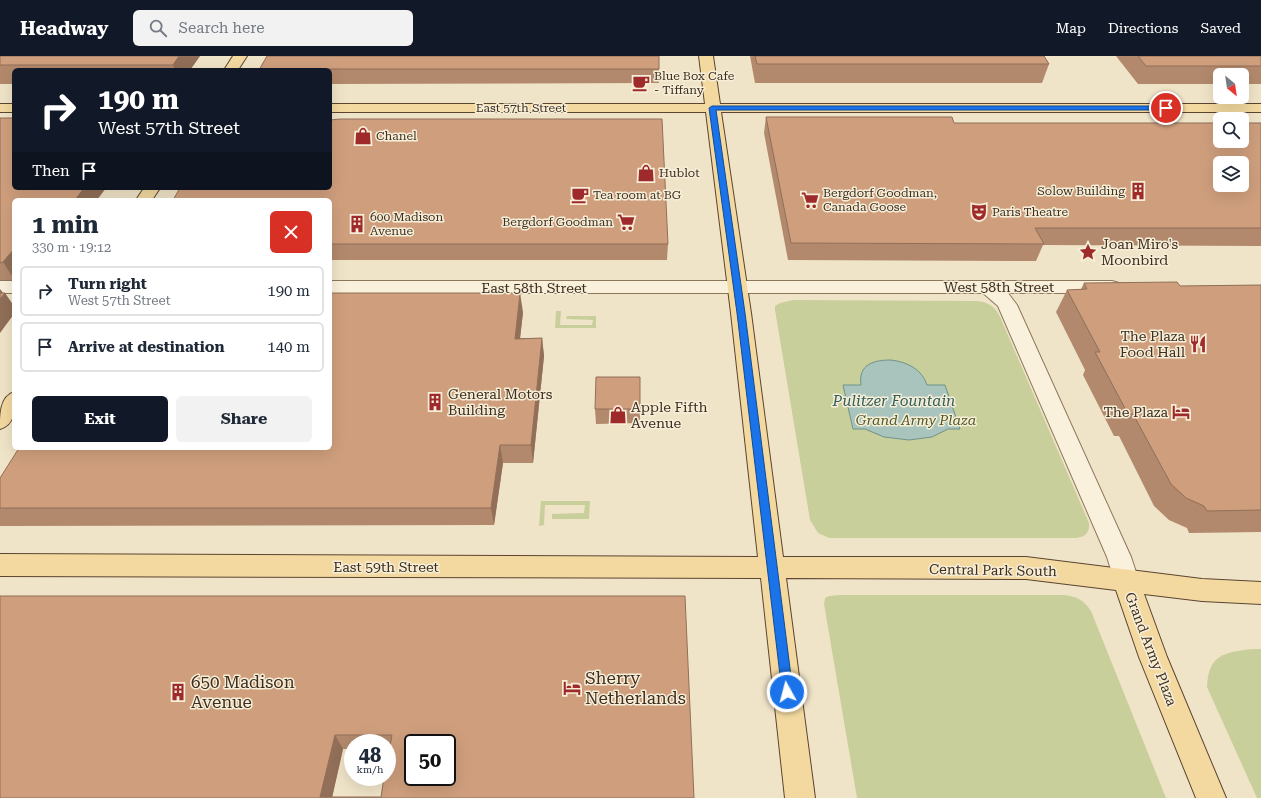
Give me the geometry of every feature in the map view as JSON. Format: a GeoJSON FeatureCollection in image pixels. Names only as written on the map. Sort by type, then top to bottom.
{"type":"FeatureCollection","features":[{"type":"Feature","properties":{"kind":"main road"},"geometry":{"type":"LineString","coordinates":[[232,68],[240,56]]}},
{"type":"Feature","properties":{"kind":"main road"},"geometry":{"type":"LineString","coordinates":[[706,56],[737,288],[800,798]]}},
{"type":"Feature","properties":{"kind":"main road"},"geometry":{"type":"LineString","coordinates":[[0,108],[12,108]]}},
{"type":"Feature","properties":{"kind":"main road","name":"East 57th Street"},"geometry":{"type":"LineString","coordinates":[[332,108],[1261,108]]}},
{"type":"Feature","properties":{"kind":"main road"},"geometry":{"type":"LineString","coordinates":[[0,421],[12,403]]}},
{"type":"Feature","properties":{"kind":"main road","name":"East 59th Street"},"geometry":{"type":"LineString","coordinates":[[0,565],[772,567]]}},
{"type":"Feature","properties":{"kind":"main road","name":"Central Park South"},"geometry":{"type":"LineString","coordinates":[[772,567],[1026,568],[1231,593],[1261,593]]}},
{"type":"Feature","properties":{"kind":"main road","name":"Grand Army Plaza"},"geometry":{"type":"LineString","coordinates":[[1126,580],[1153,657],[1210,798]]}},
{"type":"Feature","properties":{"kind":"street","name":"West 58th Street"},"geometry":{"type":"LineString","coordinates":[[737,288],[1127,286]]}},
{"type":"Feature","properties":{"kind":"street"},"geometry":{"type":"LineString","coordinates":[[0,287],[12,287]]}},
{"type":"Feature","properties":{"kind":"street","name":"East 58th Street"},"geometry":{"type":"LineString","coordinates":[[332,287],[737,288]]}},
{"type":"Feature","properties":{"kind":"street","name":"Grand Army Plaza"},"geometry":{"type":"LineString","coordinates":[[987,287],[1002,298],[1007,305],[1119,557],[1126,580]]}},
{"type":"Feature","properties":{"kind":"green space","name":"Grand Army Plaza"},"geometry":{"type":"Polygon","coordinates":[[[793,300],[976,301],[992,306],[997,311],[1001,319],[1089,523],[1087,533],[1079,537],[1072,538],[829,538],[818,533],[810,520],[775,310],[775,306],[780,303],[793,300]]]}},
{"type":"Feature","properties":{"kind":"green space"},"geometry":{"type":"Polygon","coordinates":[[[556,311],[561,311],[560,325],[592,325],[593,320],[566,319],[567,316],[596,316],[596,328],[555,328],[556,311]]]}},
{"type":"Feature","properties":{"kind":"green space"},"geometry":{"type":"Polygon","coordinates":[[[541,501],[590,501],[589,519],[552,519],[552,514],[584,513],[585,505],[545,505],[544,525],[539,526],[541,501]]]}},
{"type":"Feature","properties":{"kind":"green space"},"geometry":{"type":"Polygon","coordinates":[[[1063,595],[1072,596],[1079,599],[1086,604],[1091,611],[1166,798],[857,798],[824,604],[825,598],[829,596],[1063,595]]]}},
{"type":"Feature","properties":{"kind":"green space"},"geometry":{"type":"Polygon","coordinates":[[[1261,649],[1261,798],[1257,798],[1207,687],[1208,676],[1211,668],[1214,662],[1220,657],[1234,652],[1261,649]]]}},
{"type":"Feature","properties":{"kind":"water","name":"Pulitzer Fountain"},"geometry":{"type":"Polygon","coordinates":[[[891,360],[903,362],[913,367],[922,375],[927,385],[945,385],[960,429],[948,429],[932,437],[909,440],[884,437],[865,429],[853,429],[843,385],[861,385],[862,372],[868,365],[873,362],[891,360]]]}},
{"type":"Feature","properties":{"kind":"building"},"geometry":{"type":"Polygon","coordinates":[[[0,56],[179,56],[173,65],[0,65],[0,56]]]}},
{"type":"Feature","properties":{"kind":"building"},"geometry":{"type":"Polygon","coordinates":[[[267,56],[659,56],[659,69],[260,68],[267,56]]]}},
{"type":"Feature","properties":{"kind":"building"},"geometry":{"type":"Polygon","coordinates":[[[755,56],[1044,56],[1049,64],[757,64],[755,56]]]}},
{"type":"Feature","properties":{"kind":"building"},"geometry":{"type":"Polygon","coordinates":[[[1138,56],[1261,56],[1261,66],[1146,66],[1138,56]]]}},
{"type":"Feature","properties":{"kind":"building"},"geometry":{"type":"Polygon","coordinates":[[[766,117],[952,117],[954,123],[1213,123],[1213,148],[1249,148],[1249,123],[1261,123],[1261,228],[1035,228],[1044,244],[791,243],[766,117]]]}},
{"type":"Feature","properties":{"kind":"building"},"geometry":{"type":"Polygon","coordinates":[[[0,118],[12,118],[12,190],[82,190],[76,198],[12,198],[12,251],[3,262],[0,263],[0,118]]]}},
{"type":"Feature","properties":{"kind":"building"},"geometry":{"type":"Polygon","coordinates":[[[662,119],[668,244],[332,244],[332,198],[174,198],[179,190],[332,190],[332,120],[662,119]]]}},
{"type":"Feature","properties":{"kind":"building","name":"The Plaza"},"geometry":{"type":"Polygon","coordinates":[[[1177,282],[1180,286],[1261,285],[1261,510],[1207,511],[1204,506],[1186,498],[1171,484],[1133,414],[1128,414],[1095,352],[1100,352],[1067,290],[1087,289],[1084,283],[1177,282]]]}},
{"type":"Feature","properties":{"kind":"building"},"geometry":{"type":"Polygon","coordinates":[[[0,293],[5,293],[0,299],[0,293]]]}},
{"type":"Feature","properties":{"kind":"building","name":"General Motors Building"},"geometry":{"type":"Polygon","coordinates":[[[332,293],[520,293],[515,339],[542,338],[531,445],[500,445],[491,508],[0,508],[0,478],[18,450],[332,450],[332,293]]]}},
{"type":"Feature","properties":{"kind":"building"},"geometry":{"type":"Polygon","coordinates":[[[596,377],[640,377],[640,409],[595,409],[596,377]]]}},
{"type":"Feature","properties":{"kind":"building"},"geometry":{"type":"Polygon","coordinates":[[[0,596],[685,596],[694,798],[0,798],[0,596]]]}},
{"type":"Feature","properties":{"kind":"place","name":"Blue Box Cafe - Tiffany"},"geometry":{"type":"Point","coordinates":[641,83]}},
{"type":"Feature","properties":{"kind":"place","name":"Chanel"},"geometry":{"type":"Point","coordinates":[363,136]}},
{"type":"Feature","properties":{"kind":"place","name":"Hublot"},"geometry":{"type":"Point","coordinates":[646,173]}},
{"type":"Feature","properties":{"kind":"place","name":"Solow Building"},"geometry":{"type":"Point","coordinates":[1138,191]}},
{"type":"Feature","properties":{"kind":"place","name":"Tea room at BG"},"geometry":{"type":"Point","coordinates":[580,195]}},
{"type":"Feature","properties":{"kind":"place","name":"Bergdorf Goodman, Canada Goose"},"geometry":{"type":"Point","coordinates":[810,200]}},
{"type":"Feature","properties":{"kind":"place","name":"Paris Theatre"},"geometry":{"type":"Point","coordinates":[979,212]}},
{"type":"Feature","properties":{"kind":"place","name":"Bergdorf Goodman"},"geometry":{"type":"Point","coordinates":[626,222]}},
{"type":"Feature","properties":{"kind":"place","name":"600 Madison Avenue"},"geometry":{"type":"Point","coordinates":[357,224]}},
{"type":"Feature","properties":{"kind":"place","name":"Joan Miro's Moonbird"},"geometry":{"type":"Point","coordinates":[1088,252]}},
{"type":"Feature","properties":{"kind":"place","name":"The Plaza Food Hall"},"geometry":{"type":"Point","coordinates":[1198,344]}},
{"type":"Feature","properties":{"kind":"place","name":"General Motors Building"},"geometry":{"type":"Point","coordinates":[435,402]}},
{"type":"Feature","properties":{"kind":"place","name":"The Plaza"},"geometry":{"type":"Point","coordinates":[1181,412]}},
{"type":"Feature","properties":{"kind":"place","name":"Apple Fifth Avenue"},"geometry":{"type":"Point","coordinates":[618,415]}},
{"type":"Feature","properties":{"kind":"place","name":"Sherry Netherlands"},"geometry":{"type":"Point","coordinates":[572,688]}},
{"type":"Feature","properties":{"kind":"place","name":"650 Madison Avenue"},"geometry":{"type":"Point","coordinates":[178,692]}},
{"type":"Feature","properties":{"kind":"route"},"geometry":{"type":"LineString","coordinates":[[787,692],[741,313],[712,108],[1166,108]]}}]}
